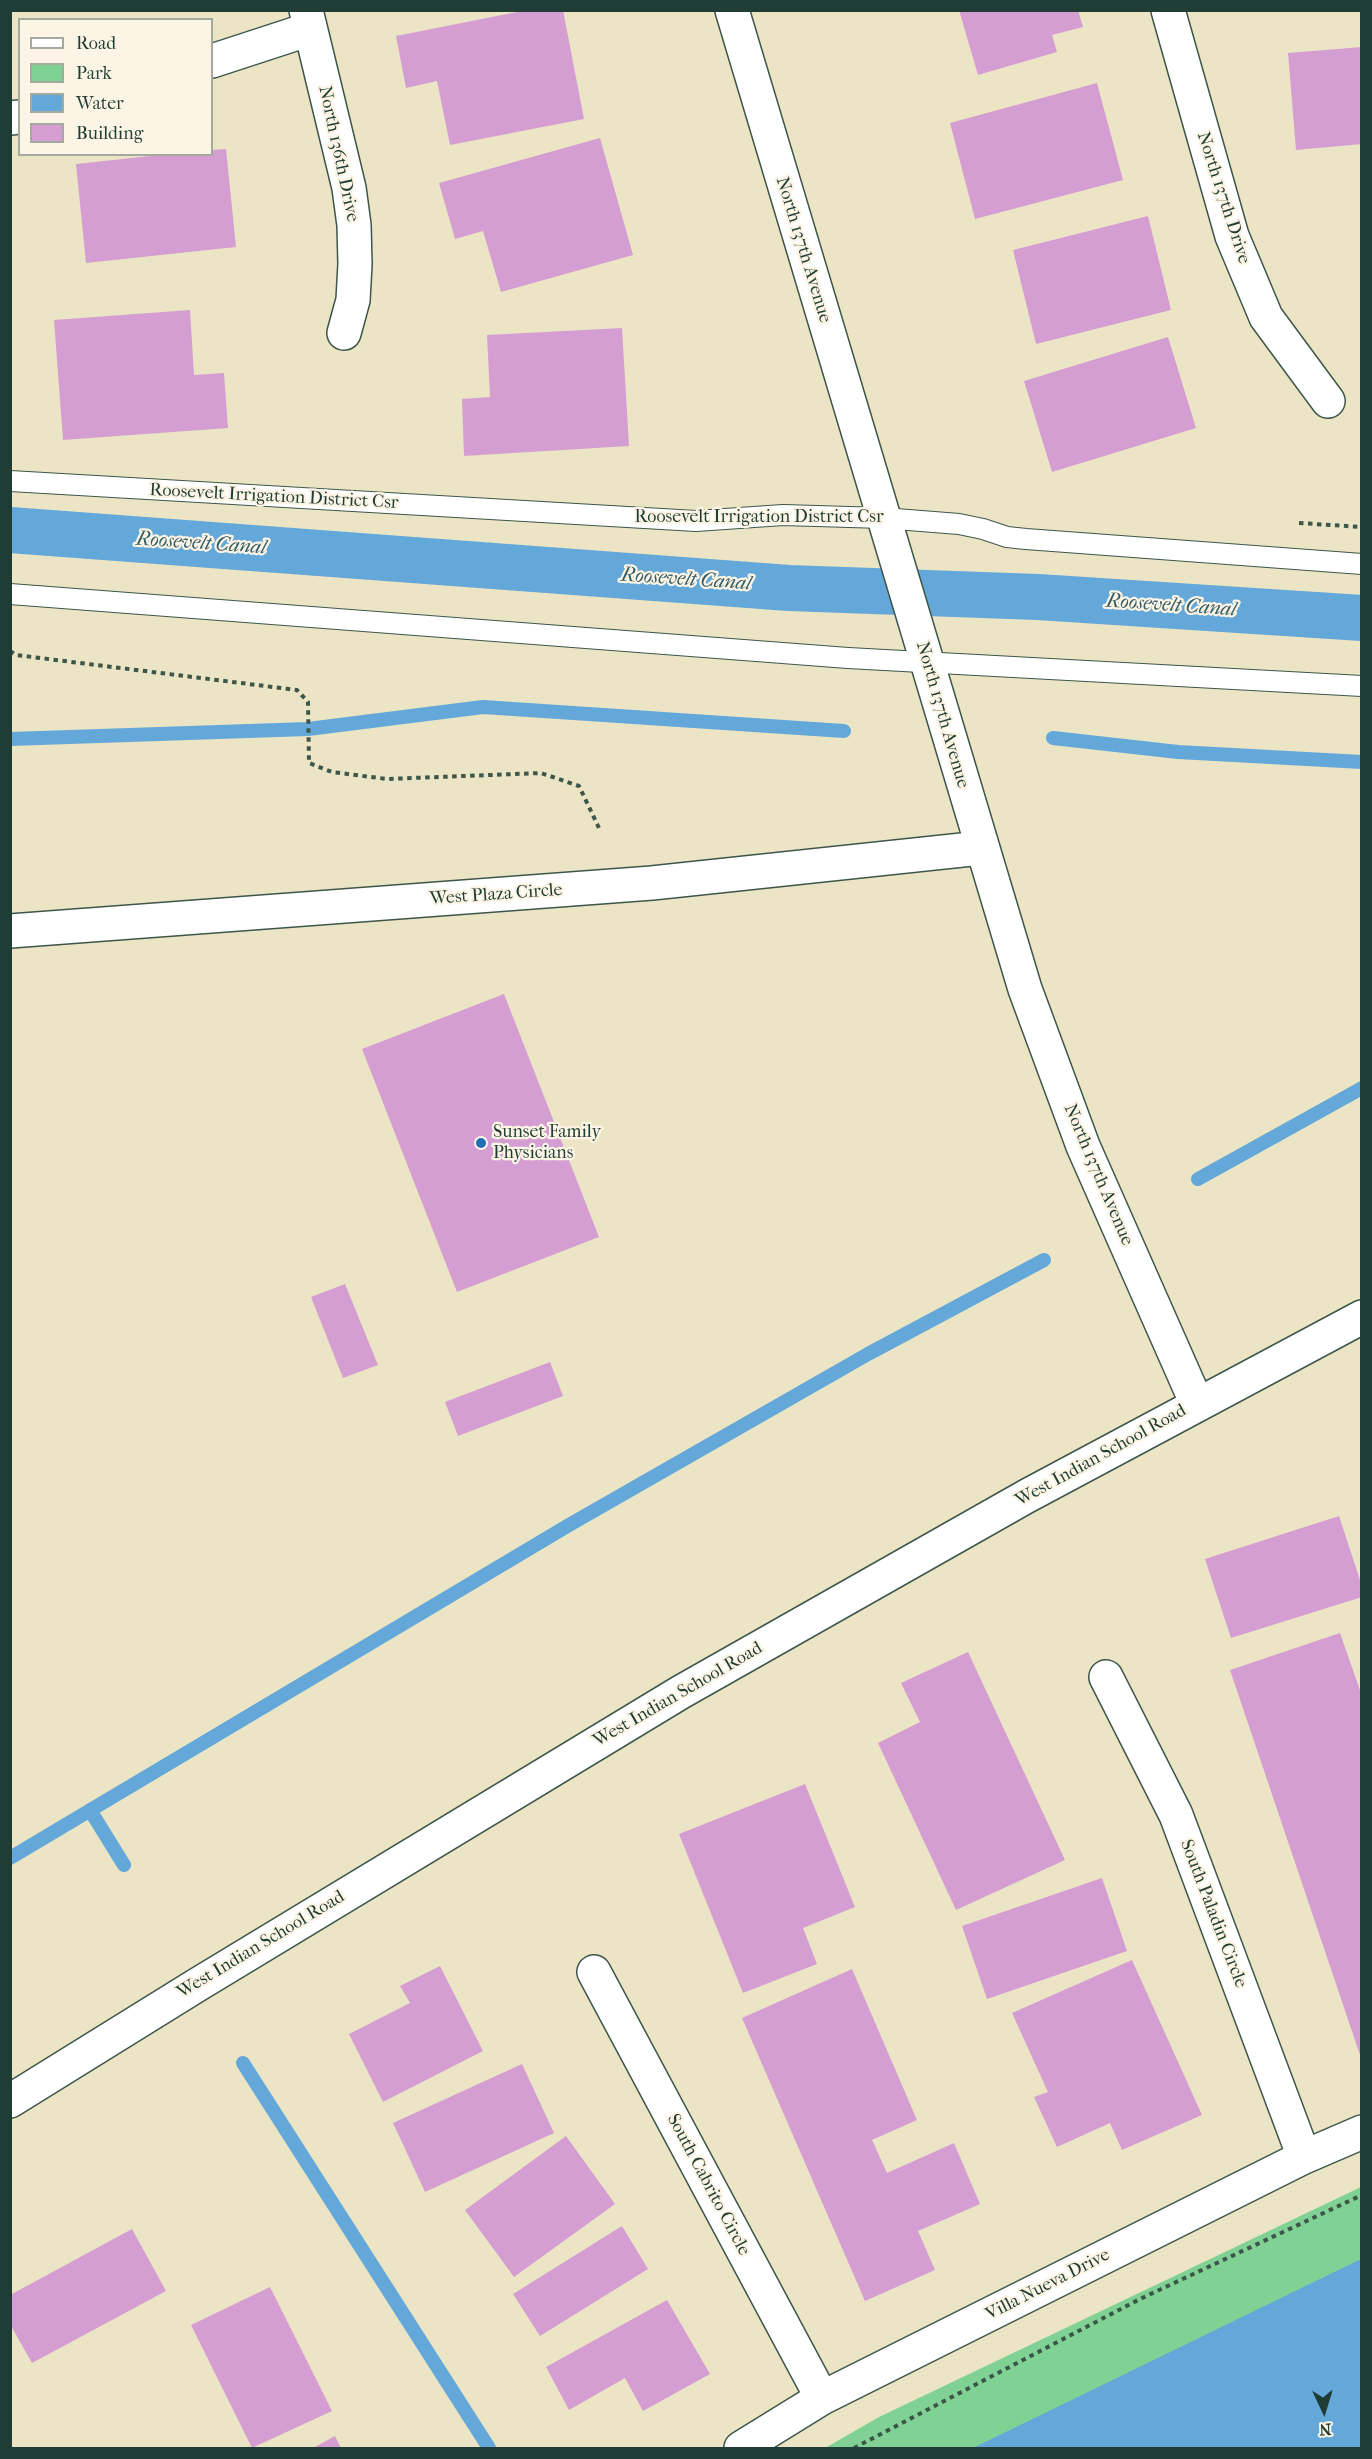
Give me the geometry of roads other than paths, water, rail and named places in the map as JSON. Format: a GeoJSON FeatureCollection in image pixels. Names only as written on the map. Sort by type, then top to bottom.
{"type":"FeatureCollection","features":[{"type":"Feature","properties":{"kind":"street","name":"North 137th Avenue"},"geometry":{"type":"LineString","coordinates":[[732,10],[1025,989],[1083,1146],[1197,1404]]}},
{"type":"Feature","properties":{"kind":"street","name":"North 137th Drive"},"geometry":{"type":"LineString","coordinates":[[1168,10],[1232,236],[1266,317],[1328,401]]}},
{"type":"Feature","properties":{"kind":"street"},"geometry":{"type":"LineString","coordinates":[[213,61],[308,20]]}},
{"type":"Feature","properties":{"kind":"street","name":"North 136th Drive"},"geometry":{"type":"LineString","coordinates":[[308,20],[349,188],[354,225],[353,300],[344,333]]}},
{"type":"Feature","properties":{"kind":"street","name":"West Plaza Circle"},"geometry":{"type":"LineString","coordinates":[[10,931],[652,883],[981,848]]}},
{"type":"Feature","properties":{"kind":"street","name":"West Indian School Road"},"geometry":{"type":"LineString","coordinates":[[10,2101],[681,1692],[1027,1496],[1362,1317]]}},
{"type":"Feature","properties":{"kind":"street","name":"South Paladin Circle"},"geometry":{"type":"LineString","coordinates":[[1106,1677],[1176,1815],[1304,2157]]}},
{"type":"Feature","properties":{"kind":"street","name":"South Cabrito Circle"},"geometry":{"type":"LineString","coordinates":[[594,1972],[822,2398]]}},
{"type":"Feature","properties":{"kind":"street","name":"Villa Nueva Drive"},"geometry":{"type":"LineString","coordinates":[[741,2448],[822,2398],[1304,2157],[1362,2132]]}},
{"type":"Feature","properties":{"kind":"lane","name":"Roosevelt Irrigation District Csr"},"geometry":{"type":"LineString","coordinates":[[10,481],[696,521],[783,515],[886,528],[959,524],[1007,537],[1026,539],[1362,564]]}},
{"type":"Feature","properties":{"kind":"lane"},"geometry":{"type":"LineString","coordinates":[[10,594],[927,662],[1362,686]]}},
{"type":"Feature","properties":{"kind":"water"},"geometry":{"type":"Polygon","coordinates":[[[1361,2259],[1361,2448],[973,2448],[1361,2259]]]}},
{"type":"Feature","properties":{"kind":"waterway","name":"Roosevelt Canal"},"geometry":{"type":"LineString","coordinates":[[10,530],[789,588],[1038,597],[1362,618]]}},
{"type":"Feature","properties":{"kind":"waterway"},"geometry":{"type":"LineString","coordinates":[[10,739],[308,729],[483,707],[844,731]]}},
{"type":"Feature","properties":{"kind":"waterway"},"geometry":{"type":"LineString","coordinates":[[1053,738],[1178,752],[1362,762]]}},
{"type":"Feature","properties":{"kind":"waterway"},"geometry":{"type":"LineString","coordinates":[[1198,1179],[1362,1088]]}},
{"type":"Feature","properties":{"kind":"waterway"},"geometry":{"type":"LineString","coordinates":[[10,1858],[569,1525],[868,1354],[1044,1260]]}},
{"type":"Feature","properties":{"kind":"waterway"},"geometry":{"type":"LineString","coordinates":[[90,1810],[124,1865]]}},
{"type":"Feature","properties":{"kind":"waterway"},"geometry":{"type":"LineString","coordinates":[[243,2063],[489,2448]]}},
{"type":"Feature","properties":{"kind":"place","name":"Sunset Family Physicians"},"geometry":{"type":"Point","coordinates":[481,1143]}}]}
